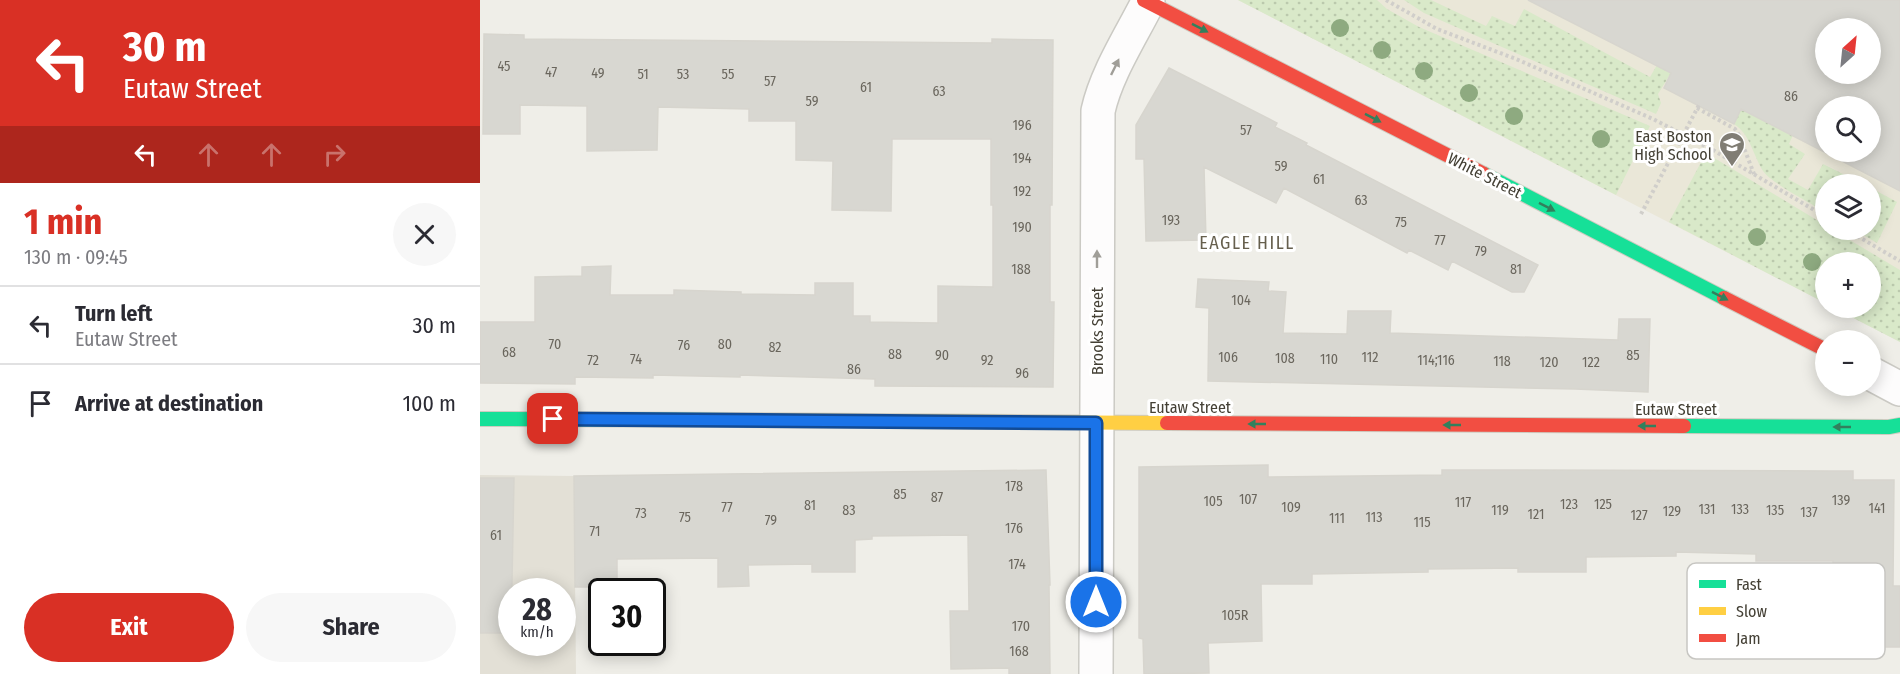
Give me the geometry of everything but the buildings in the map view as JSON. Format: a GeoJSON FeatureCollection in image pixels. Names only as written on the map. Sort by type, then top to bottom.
{"type":"FeatureCollection","features":[{"type":"Feature","properties":{"kind":"street","name":"White Street"},"geometry":{"type":"LineString","coordinates":[[1145,0],[1815,344]]}},
{"type":"Feature","properties":{"kind":"street","name":"Brooks Street"},"geometry":{"type":"LineString","coordinates":[[1096,674],[1098,111],[1107,83],[1145,0]]}},
{"type":"Feature","properties":{"kind":"street"},"geometry":{"type":"LineString","coordinates":[[1881,378],[1900,388]]}},
{"type":"Feature","properties":{"kind":"street","name":"Eutaw Street"},"geometry":{"type":"LineString","coordinates":[[480,419],[1865,427],[1900,425]]}},
{"type":"Feature","properties":{"kind":"path"},"geometry":{"type":"LineString","coordinates":[[1386,0],[1437,28],[1653,118],[1815,210]]}},
{"type":"Feature","properties":{"kind":"path"},"geometry":{"type":"LineString","coordinates":[[1640,217],[1698,107],[1735,129],[1755,175]]}},
{"type":"Feature","properties":{"kind":"path"},"geometry":{"type":"LineString","coordinates":[[1864,240],[1900,261]]}},
{"type":"Feature","properties":{"kind":"shaded area","name":"East Boston High School"},"geometry":{"type":"Polygon","coordinates":[[[1238,0],[1900,0],[1900,342],[1881,332],[1881,330],[1853,318],[1881,318],[1881,252],[1815,252],[1815,298],[1238,0]]]}},
{"type":"Feature","properties":{"kind":"shaded area"},"geometry":{"type":"Polygon","coordinates":[[[480,475],[574,476],[575,578],[498,578],[498,656],[576,656],[576,674],[480,674],[480,475]]]}},
{"type":"Feature","properties":{"kind":"green space"},"geometry":{"type":"Polygon","coordinates":[[[1238,0],[1377,0],[1387,9],[1419,27],[1650,126],[1616,195],[1238,0]]]}},
{"type":"Feature","properties":{"kind":"green space"},"geometry":{"type":"Polygon","coordinates":[[[1404,0],[1431,0],[1486,26],[1492,16],[1515,26],[1524,9],[1650,77],[1657,65],[1671,73],[1658,94],[1661,103],[1656,114],[1424,13],[1404,0]]]}},
{"type":"Feature","properties":{"kind":"green space"},"geometry":{"type":"Polygon","coordinates":[[[1741,109],[1793,135],[1789,144],[1805,154],[1788,179],[1808,190],[1815,178],[1815,206],[1767,176],[1748,139],[1734,124],[1741,109]]]}},
{"type":"Feature","properties":{"kind":"green space"},"geometry":{"type":"Polygon","coordinates":[[[1706,153],[1815,219],[1815,240],[1850,240],[1870,252],[1815,252],[1815,298],[1669,222],[1706,153]]]}},
{"type":"Feature","properties":{"kind":"green space"},"geometry":{"type":"Polygon","coordinates":[[[1823,164],[1843,174],[1817,174],[1823,164]]]}},
{"type":"Feature","properties":{"kind":"green space"},"geometry":{"type":"Polygon","coordinates":[[[1881,193],[1897,202],[1881,235],[1881,193]]]}},
{"type":"Feature","properties":{"kind":"green space"},"geometry":{"type":"Polygon","coordinates":[[[1881,259],[1900,270],[1900,342],[1881,332],[1881,330],[1853,318],[1881,318],[1881,259]]]}},
{"type":"Feature","properties":{"kind":"traffic: fast"},"geometry":{"type":"LineString","coordinates":[[1484,174],[1724,298]]}},
{"type":"Feature","properties":{"kind":"traffic: fast"},"geometry":{"type":"LineString","coordinates":[[480,419],[736,420]]}},
{"type":"Feature","properties":{"kind":"traffic: fast"},"geometry":{"type":"LineString","coordinates":[[1684,426],[1889,427],[1900,425]]}},
{"type":"Feature","properties":{"kind":"traffic: slow"},"geometry":{"type":"LineString","coordinates":[[736,420],[1167,423]]}},
{"type":"Feature","properties":{"kind":"traffic: jam"},"geometry":{"type":"LineString","coordinates":[[1144,0],[1484,174]]}},
{"type":"Feature","properties":{"kind":"traffic: jam"},"geometry":{"type":"LineString","coordinates":[[1724,298],[1815,344]]}},
{"type":"Feature","properties":{"kind":"traffic: jam"},"geometry":{"type":"LineString","coordinates":[[1167,423],[1684,426]]}},
{"type":"Feature","properties":{"kind":"place","name":"East Boston High School"},"geometry":{"type":"Point","coordinates":[1732,168]}},
{"type":"Feature","properties":{"kind":"district","name":"EAGLE HILL"},"geometry":{"type":"Point","coordinates":[1247,243]}},
{"type":"Feature","properties":{"kind":"route"},"geometry":{"type":"LineString","coordinates":[[553,419],[1096,423],[1096,602]]}}]}
